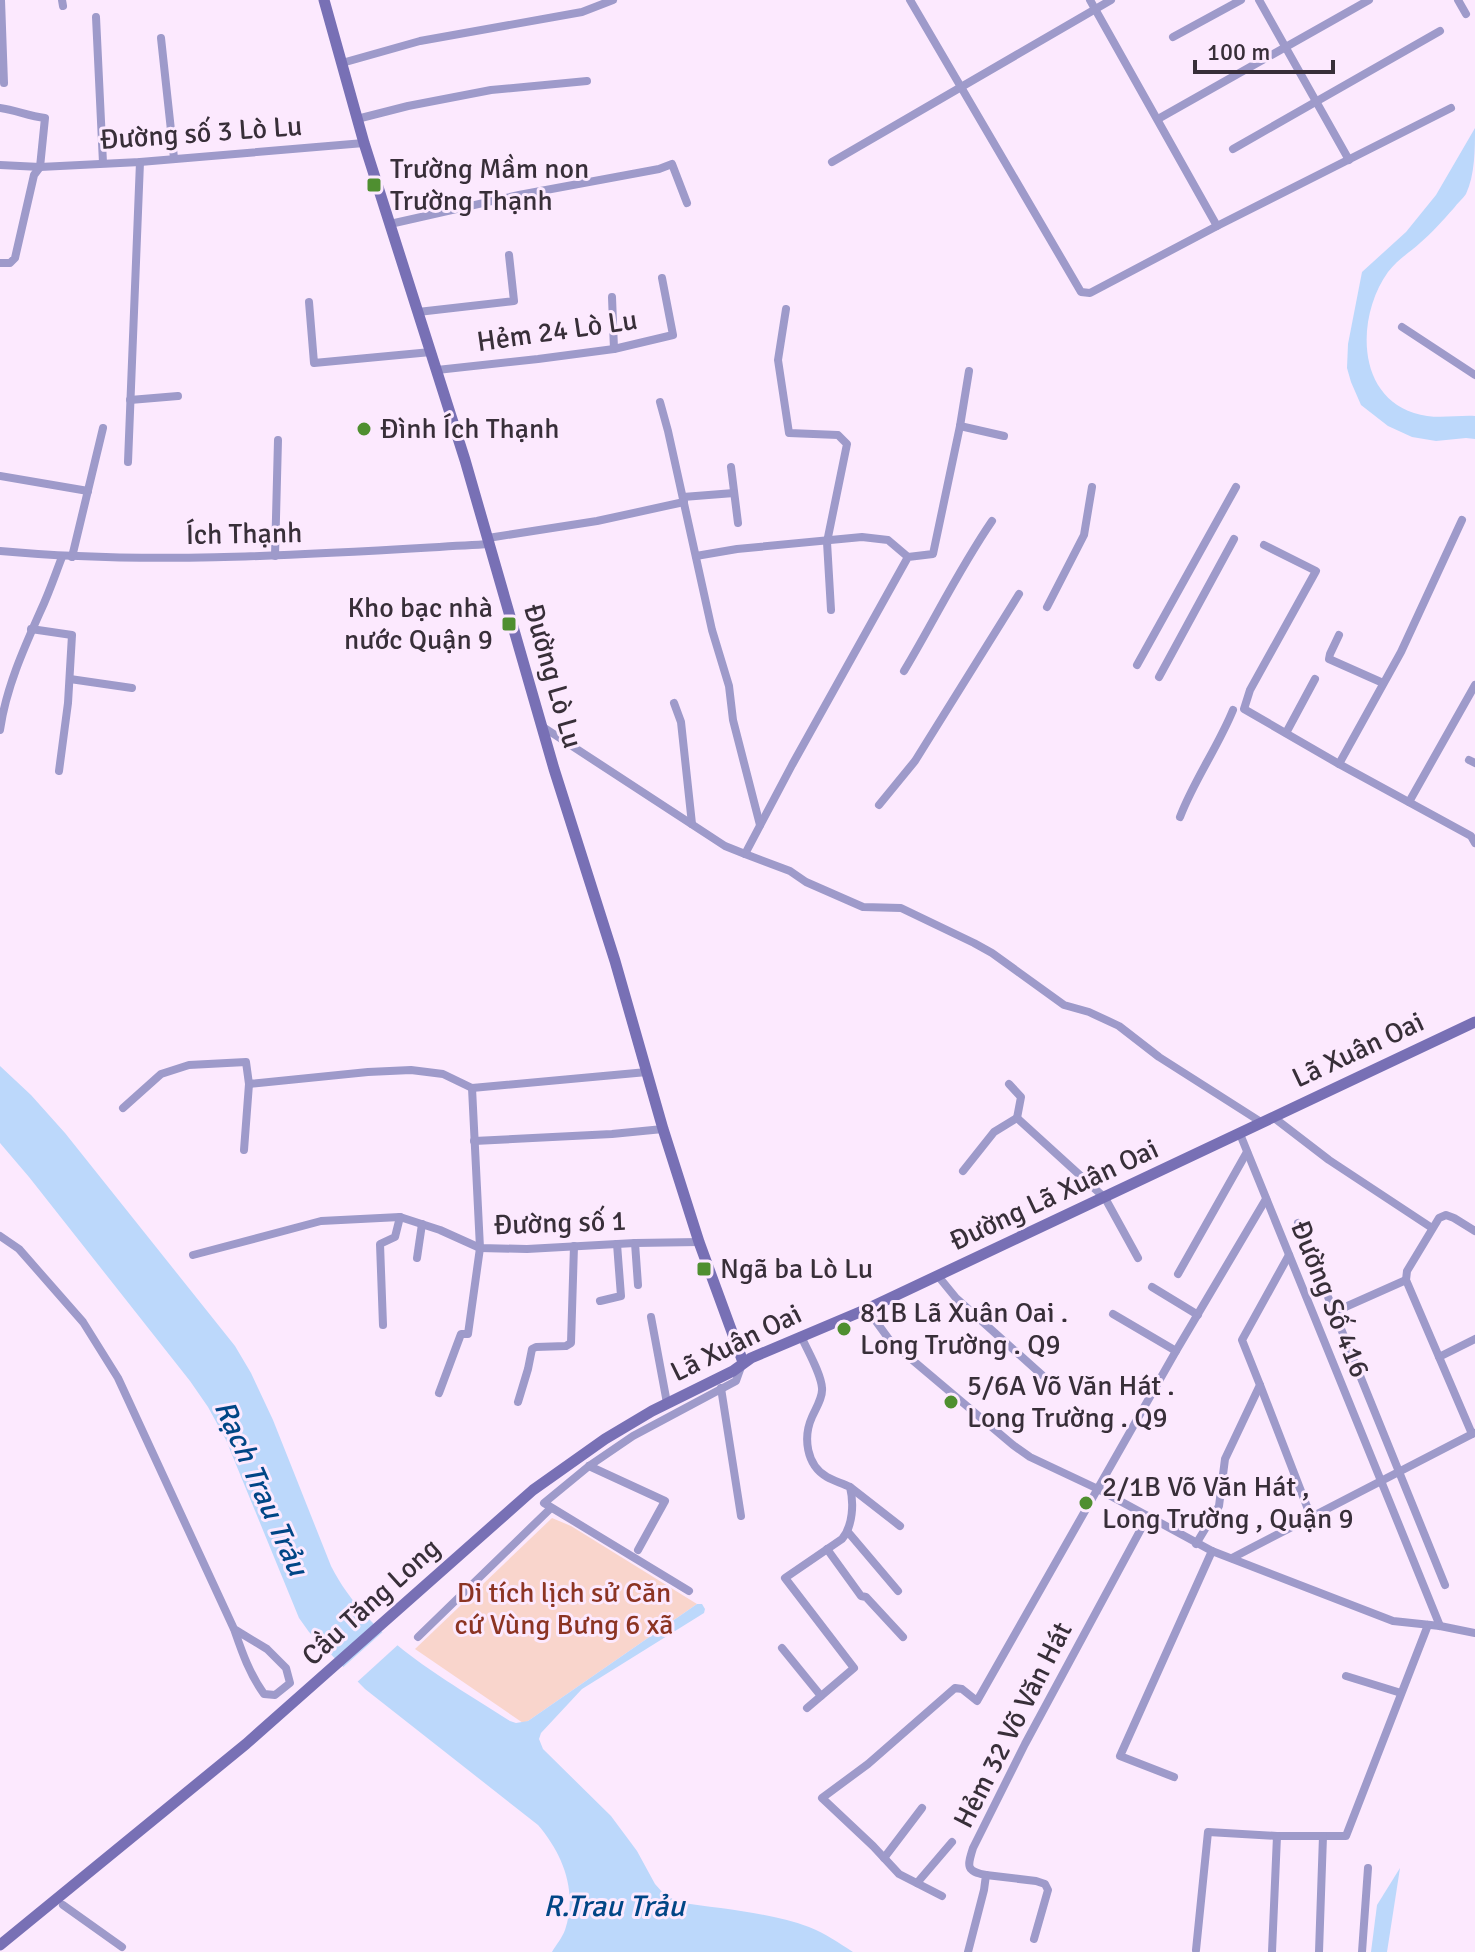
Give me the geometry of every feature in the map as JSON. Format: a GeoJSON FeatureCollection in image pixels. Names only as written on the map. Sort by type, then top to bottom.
{"type":"FeatureCollection","features":[{"type":"Feature","properties":{"kind":"main road","name":"Đường Lò Lu"},"geometry":{"type":"LineString","coordinates":[[324,0],[364,143],[489,541],[663,1129],[699,1242],[743,1362]]}},
{"type":"Feature","properties":{"kind":"main road","name":"Lã Xuân Oai"},"geometry":{"type":"LineString","coordinates":[[1267,1120],[1475,1022]]}},
{"type":"Feature","properties":{"kind":"main road","name":"Đường Lã Xuân Oai"},"geometry":{"type":"LineString","coordinates":[[867,1309],[1267,1120]]}},
{"type":"Feature","properties":{"kind":"main road","name":"Lã Xuân Oai"},"geometry":{"type":"LineString","coordinates":[[628,1424],[733,1371],[743,1362],[867,1309]]}},
{"type":"Feature","properties":{"kind":"main road","name":"Cầu Tăng Long"},"geometry":{"type":"LineString","coordinates":[[0,1945],[246,1744],[533,1490],[628,1424]]}},
{"type":"Feature","properties":{"kind":"street"},"geometry":{"type":"LineString","coordinates":[[1,0],[4,83]]}},
{"type":"Feature","properties":{"kind":"street"},"geometry":{"type":"LineString","coordinates":[[342,63],[420,41],[582,12],[613,0]]}},
{"type":"Feature","properties":{"kind":"street"},"geometry":{"type":"LineString","coordinates":[[910,0],[1081,292],[1090,293],[1451,108]]}},
{"type":"Feature","properties":{"kind":"street"},"geometry":{"type":"LineString","coordinates":[[1090,0],[1217,226]]}},
{"type":"Feature","properties":{"kind":"street"},"geometry":{"type":"LineString","coordinates":[[832,162],[1111,0]]}},
{"type":"Feature","properties":{"kind":"street"},"geometry":{"type":"LineString","coordinates":[[1173,37],[1241,0]]}},
{"type":"Feature","properties":{"kind":"street"},"geometry":{"type":"LineString","coordinates":[[1259,0],[1349,160]]}},
{"type":"Feature","properties":{"kind":"street"},"geometry":{"type":"LineString","coordinates":[[1158,119],[1369,0]]}},
{"type":"Feature","properties":{"kind":"street"},"geometry":{"type":"LineString","coordinates":[[1458,0],[1466,14]]}},
{"type":"Feature","properties":{"kind":"street"},"geometry":{"type":"LineString","coordinates":[[96,17],[103,163]]}},
{"type":"Feature","properties":{"kind":"street"},"geometry":{"type":"LineString","coordinates":[[1233,149],[1440,31]]}},
{"type":"Feature","properties":{"kind":"street"},"geometry":{"type":"LineString","coordinates":[[161,38],[174,158]]}},
{"type":"Feature","properties":{"kind":"street"},"geometry":{"type":"LineString","coordinates":[[357,119],[491,90],[587,81]]}},
{"type":"Feature","properties":{"kind":"street"},"geometry":{"type":"LineString","coordinates":[[0,108],[45,118],[40,167],[34,175],[14,260],[0,263]]}},
{"type":"Feature","properties":{"kind":"street","name":"Đường số 3 Lò Lu"},"geometry":{"type":"LineString","coordinates":[[0,165],[40,167],[140,162],[364,143]]}},
{"type":"Feature","properties":{"kind":"street"},"geometry":{"type":"LineString","coordinates":[[128,462],[140,162]]}},
{"type":"Feature","properties":{"kind":"street"},"geometry":{"type":"LineString","coordinates":[[390,224],[672,164],[687,203]]}},
{"type":"Feature","properties":{"kind":"street"},"geometry":{"type":"LineString","coordinates":[[418,312],[514,301],[509,255]]}},
{"type":"Feature","properties":{"kind":"street","name":"Hẻm 24 Lò Lu"},"geometry":{"type":"LineString","coordinates":[[437,370],[614,349],[673,335],[662,278]]}},
{"type":"Feature","properties":{"kind":"street"},"geometry":{"type":"LineString","coordinates":[[612,297],[614,349]]}},
{"type":"Feature","properties":{"kind":"street"},"geometry":{"type":"LineString","coordinates":[[309,302],[314,363],[431,352]]}},
{"type":"Feature","properties":{"kind":"street"},"geometry":{"type":"LineString","coordinates":[[786,309],[778,360],[789,433],[838,435],[847,444],[827,542],[831,610]]}},
{"type":"Feature","properties":{"kind":"street"},"geometry":{"type":"LineString","coordinates":[[1402,327],[1475,375]]}},
{"type":"Feature","properties":{"kind":"street"},"geometry":{"type":"LineString","coordinates":[[696,556],[862,537],[888,540],[908,557],[933,554],[969,371]]}},
{"type":"Feature","properties":{"kind":"street"},"geometry":{"type":"LineString","coordinates":[[130,400],[178,396]]}},
{"type":"Feature","properties":{"kind":"street"},"geometry":{"type":"LineString","coordinates":[[660,402],[760,826]]}},
{"type":"Feature","properties":{"kind":"street"},"geometry":{"type":"LineString","coordinates":[[960,426],[1004,436]]}},
{"type":"Feature","properties":{"kind":"street"},"geometry":{"type":"LineString","coordinates":[[0,730],[31,629],[67,557],[88,491],[103,428]]}},
{"type":"Feature","properties":{"kind":"street"},"geometry":{"type":"LineString","coordinates":[[275,556],[278,440]]}},
{"type":"Feature","properties":{"kind":"street"},"geometry":{"type":"LineString","coordinates":[[731,467],[738,523]]}},
{"type":"Feature","properties":{"kind":"street"},"geometry":{"type":"LineString","coordinates":[[0,476],[88,491]]}},
{"type":"Feature","properties":{"kind":"street"},"geometry":{"type":"LineString","coordinates":[[1047,607],[1084,535],[1092,487]]}},
{"type":"Feature","properties":{"kind":"street"},"geometry":{"type":"LineString","coordinates":[[1137,665],[1236,487]]}},
{"type":"Feature","properties":{"kind":"street","name":"Ích Thạnh"},"geometry":{"type":"LineString","coordinates":[[0,551],[67,557],[275,556],[489,541],[597,521],[683,500],[734,493]]}},
{"type":"Feature","properties":{"kind":"street"},"geometry":{"type":"LineString","coordinates":[[1339,764],[1401,652],[1462,520]]}},
{"type":"Feature","properties":{"kind":"street"},"geometry":{"type":"LineString","coordinates":[[904,671],[992,521]]}},
{"type":"Feature","properties":{"kind":"street"},"geometry":{"type":"LineString","coordinates":[[1159,677],[1234,539]]}},
{"type":"Feature","properties":{"kind":"street"},"geometry":{"type":"LineString","coordinates":[[1264,545],[1316,571],[1250,690],[1244,709],[1471,836],[1475,843]]}},
{"type":"Feature","properties":{"kind":"street"},"geometry":{"type":"LineString","coordinates":[[745,854],[908,557]]}},
{"type":"Feature","properties":{"kind":"street"},"geometry":{"type":"LineString","coordinates":[[879,805],[915,761],[1019,594]]}},
{"type":"Feature","properties":{"kind":"street"},"geometry":{"type":"LineString","coordinates":[[31,629],[72,635],[59,771]]}},
{"type":"Feature","properties":{"kind":"street"},"geometry":{"type":"LineString","coordinates":[[1339,635],[1329,659],[1383,683]]}},
{"type":"Feature","properties":{"kind":"street"},"geometry":{"type":"LineString","coordinates":[[70,679],[132,688]]}},
{"type":"Feature","properties":{"kind":"street"},"geometry":{"type":"LineString","coordinates":[[1286,733],[1315,679]]}},
{"type":"Feature","properties":{"kind":"street"},"geometry":{"type":"LineString","coordinates":[[1409,802],[1475,685]]}},
{"type":"Feature","properties":{"kind":"street"},"geometry":{"type":"LineString","coordinates":[[674,703],[681,722],[692,824]]}},
{"type":"Feature","properties":{"kind":"street"},"geometry":{"type":"LineString","coordinates":[[1180,817],[1233,710]]}},
{"type":"Feature","properties":{"kind":"street"},"geometry":{"type":"LineString","coordinates":[[542,727],[725,846],[790,871],[806,882],[863,907],[901,908],[992,953],[1064,1005],[1119,1026],[1159,1057],[1267,1120],[1432,1228]]}},
{"type":"Feature","properties":{"kind":"street"},"geometry":{"type":"LineString","coordinates":[[123,1108],[161,1074],[189,1065],[246,1062],[249,1084],[244,1150]]}},
{"type":"Feature","properties":{"kind":"street"},"geometry":{"type":"LineString","coordinates":[[249,1084],[411,1070],[443,1074],[472,1088],[647,1072]]}},
{"type":"Feature","properties":{"kind":"street"},"geometry":{"type":"LineString","coordinates":[[963,1171],[994,1132],[1017,1118],[1021,1097],[1009,1084]]}},
{"type":"Feature","properties":{"kind":"street"},"geometry":{"type":"LineString","coordinates":[[439,1393],[461,1334],[468,1334],[480,1248],[472,1088]]}},
{"type":"Feature","properties":{"kind":"street"},"geometry":{"type":"LineString","coordinates":[[1017,1118],[1105,1198],[1138,1258]]}},
{"type":"Feature","properties":{"kind":"street"},"geometry":{"type":"LineString","coordinates":[[474,1141],[663,1129]]}},
{"type":"Feature","properties":{"kind":"street","name":"Đường Số 416"},"geometry":{"type":"LineString","coordinates":[[1240,1134],[1440,1626]]}},
{"type":"Feature","properties":{"kind":"street"},"geometry":{"type":"LineString","coordinates":[[1178,1274],[1247,1152]]}},
{"type":"Feature","properties":{"kind":"street"},"geometry":{"type":"LineString","coordinates":[[942,1896],[899,1874],[822,1798],[868,1764],[955,1688],[962,1689],[977,1701],[1266,1199]]}},
{"type":"Feature","properties":{"kind":"street"},"geometry":{"type":"LineString","coordinates":[[1232,1558],[1473,1433],[1406,1280],[1407,1271],[1439,1218],[1446,1215],[1475,1231]]}},
{"type":"Feature","properties":{"kind":"street"},"geometry":{"type":"LineString","coordinates":[[383,1325],[380,1244],[395,1237],[400,1217]]}},
{"type":"Feature","properties":{"kind":"street","name":"Đường số 1"},"geometry":{"type":"LineString","coordinates":[[193,1255],[321,1221],[400,1217],[480,1248],[699,1242]]}},
{"type":"Feature","properties":{"kind":"street"},"geometry":{"type":"LineString","coordinates":[[1298,1223],[1445,1585]]}},
{"type":"Feature","properties":{"kind":"street"},"geometry":{"type":"LineString","coordinates":[[417,1258],[422,1224]]}},
{"type":"Feature","properties":{"kind":"street"},"geometry":{"type":"LineString","coordinates":[[0,1236],[19,1249],[83,1322],[118,1378],[256,1682],[264,1694],[275,1695],[290,1683],[286,1668],[267,1649],[234,1629]]}},
{"type":"Feature","properties":{"kind":"street"},"geometry":{"type":"LineString","coordinates":[[635,1243],[638,1285]]}},
{"type":"Feature","properties":{"kind":"street"},"geometry":{"type":"LineString","coordinates":[[600,1301],[621,1296],[617,1244]]}},
{"type":"Feature","properties":{"kind":"street"},"geometry":{"type":"LineString","coordinates":[[518,1402],[532,1349],[571,1343],[574,1246]]}},
{"type":"Feature","properties":{"kind":"street"},"geometry":{"type":"LineString","coordinates":[[1289,1255],[1242,1340],[1311,1517]]}},
{"type":"Feature","properties":{"kind":"street"},"geometry":{"type":"LineString","coordinates":[[938,1276],[956,1298],[1042,1375]]}},
{"type":"Feature","properties":{"kind":"street"},"geometry":{"type":"LineString","coordinates":[[1334,1312],[1406,1280]]}},
{"type":"Feature","properties":{"kind":"street"},"geometry":{"type":"LineString","coordinates":[[1152,1287],[1198,1315]]}},
{"type":"Feature","properties":{"kind":"street"},"geometry":{"type":"LineString","coordinates":[[867,1309],[891,1342],[1030,1457],[1098,1489],[1212,1551],[1393,1621],[1475,1633]]}},
{"type":"Feature","properties":{"kind":"street"},"geometry":{"type":"LineString","coordinates":[[1113,1314],[1176,1351]]}},
{"type":"Feature","properties":{"kind":"street"},"geometry":{"type":"LineString","coordinates":[[651,1317],[667,1403]]}},
{"type":"Feature","properties":{"kind":"street"},"geometry":{"type":"LineString","coordinates":[[801,1336],[821,1383],[822,1392],[807,1427],[806,1438],[816,1469],[850,1487],[900,1526]]}},
{"type":"Feature","properties":{"kind":"street"},"geometry":{"type":"LineString","coordinates":[[1439,1357],[1475,1339]]}},
{"type":"Feature","properties":{"kind":"street"},"geometry":{"type":"LineString","coordinates":[[418,1637],[589,1466],[645,1429],[736,1381],[743,1362]]}},
{"type":"Feature","properties":{"kind":"street"},"geometry":{"type":"LineString","coordinates":[[1196,1544],[1219,1506],[1225,1459],[1260,1385]]}},
{"type":"Feature","properties":{"kind":"street"},"geometry":{"type":"LineString","coordinates":[[721,1388],[741,1516]]}},
{"type":"Feature","properties":{"kind":"street"},"geometry":{"type":"LineString","coordinates":[[589,1466],[665,1501],[638,1550]]}},
{"type":"Feature","properties":{"kind":"street"},"geometry":{"type":"LineString","coordinates":[[807,1708],[854,1668],[785,1578],[848,1532],[850,1487]]}},
{"type":"Feature","properties":{"kind":"street"},"geometry":{"type":"LineString","coordinates":[[548,1505],[689,1591]]}},
{"type":"Feature","properties":{"kind":"street","name":"Hẻm 32 Võ Văn Hát"},"geometry":{"type":"LineString","coordinates":[[986,1875],[973,1872],[969,1865],[979,1837],[1025,1744],[1148,1516]]}},
{"type":"Feature","properties":{"kind":"street"},"geometry":{"type":"LineString","coordinates":[[848,1532],[898,1591]]}},
{"type":"Feature","properties":{"kind":"street"},"geometry":{"type":"LineString","coordinates":[[827,1549],[861,1596],[866,1597],[903,1637]]}},
{"type":"Feature","properties":{"kind":"street"},"geometry":{"type":"LineString","coordinates":[[1174,1777],[1120,1756],[1212,1551]]}},
{"type":"Feature","properties":{"kind":"street"},"geometry":{"type":"LineString","coordinates":[[1196,1950],[1208,1832],[1346,1836],[1428,1625]]}},
{"type":"Feature","properties":{"kind":"street"},"geometry":{"type":"LineString","coordinates":[[782,1648],[821,1696]]}},
{"type":"Feature","properties":{"kind":"street"},"geometry":{"type":"LineString","coordinates":[[1346,1676],[1401,1693]]}},
{"type":"Feature","properties":{"kind":"street"},"geometry":{"type":"LineString","coordinates":[[884,1858],[922,1808]]}},
{"type":"Feature","properties":{"kind":"street"},"geometry":{"type":"LineString","coordinates":[[1272,1952],[1277,1836]]}},
{"type":"Feature","properties":{"kind":"street"},"geometry":{"type":"LineString","coordinates":[[1319,1952],[1323,1836]]}},
{"type":"Feature","properties":{"kind":"street"},"geometry":{"type":"LineString","coordinates":[[917,1883],[952,1842]]}},
{"type":"Feature","properties":{"kind":"street"},"geometry":{"type":"LineString","coordinates":[[1362,1952],[1368,1868]]}},
{"type":"Feature","properties":{"kind":"street"},"geometry":{"type":"LineString","coordinates":[[968,1952],[986,1875],[1045,1884],[1048,1890],[1034,1939]]}},
{"type":"Feature","properties":{"kind":"street"},"geometry":{"type":"LineString","coordinates":[[63,1905],[122,1947]]}},
{"type":"Feature","properties":{"kind":"green space","name":"Di tích lịch sử Căn cứ Vùng Bưng 6 xã"},"geometry":{"type":"Polygon","coordinates":[[[552,1518],[571,1526],[697,1604],[523,1723],[415,1649],[552,1518]]]}},
{"type":"Feature","properties":{"kind":"water"},"geometry":{"type":"Polygon","coordinates":[[[1475,128],[1473,170],[1466,194],[1429,235],[1388,272],[1378,290],[1367,330],[1367,352],[1372,371],[1381,389],[1395,403],[1422,415],[1475,416],[1475,439],[1436,441],[1412,437],[1388,426],[1361,405],[1347,368],[1348,344],[1362,272],[1406,232],[1436,195],[1475,128]]]}},
{"type":"Feature","properties":{"kind":"water","name":"R.Trau Trảu"},"geometry":{"type":"Polygon","coordinates":[[[0,1066],[65,1133],[235,1346],[273,1420],[331,1566],[365,1615],[410,1655],[510,1721],[528,1721],[697,1604],[702,1604],[704,1613],[582,1689],[541,1733],[539,1739],[543,1749],[611,1816],[664,1894],[678,1902],[793,1922],[821,1932],[853,1952],[552,1952],[565,1930],[570,1902],[566,1874],[555,1848],[538,1825],[365,1689],[299,1618],[226,1440],[208,1407],[0,1143],[0,1066]]]}},
{"type":"Feature","properties":{"kind":"water"},"geometry":{"type":"Polygon","coordinates":[[[1400,1868],[1387,1952],[1371,1952],[1377,1905],[1400,1868]]]}},
{"type":"Feature","properties":{"kind":"pier"},"geometry":{"type":"Polygon","coordinates":[[[386,1629],[400,1643],[355,1684],[340,1670],[386,1629]]]}},
{"type":"Feature","properties":{"kind":"place","name":"Trường Mầm non Trường Thạnh"},"geometry":{"type":"Point","coordinates":[374,185]}},
{"type":"Feature","properties":{"kind":"place","name":"Đình Ích Thạnh"},"geometry":{"type":"Point","coordinates":[364,429]}},
{"type":"Feature","properties":{"kind":"place","name":"Kho bạc nhà nước Quận 9"},"geometry":{"type":"Point","coordinates":[509,624]}},
{"type":"Feature","properties":{"kind":"place","name":"Ngã ba Lò Lu"},"geometry":{"type":"Point","coordinates":[704,1269]}},
{"type":"Feature","properties":{"kind":"place","name":"81B Lã Xuân Oai . Long Trường . Q9"},"geometry":{"type":"Point","coordinates":[844,1329]}},
{"type":"Feature","properties":{"kind":"place","name":"5/6A Võ Văn Hát . Long Trường . Q9"},"geometry":{"type":"Point","coordinates":[951,1402]}},
{"type":"Feature","properties":{"kind":"place","name":"2/1B Võ Văn Hát , Long Trường , Quận 9"},"geometry":{"type":"Point","coordinates":[1086,1503]}},
{"type":"Feature","properties":{"kind":"water label","name":"Rạch Trau Trảu"},"geometry":{"type":"Point","coordinates":[261,1488]}}]}
